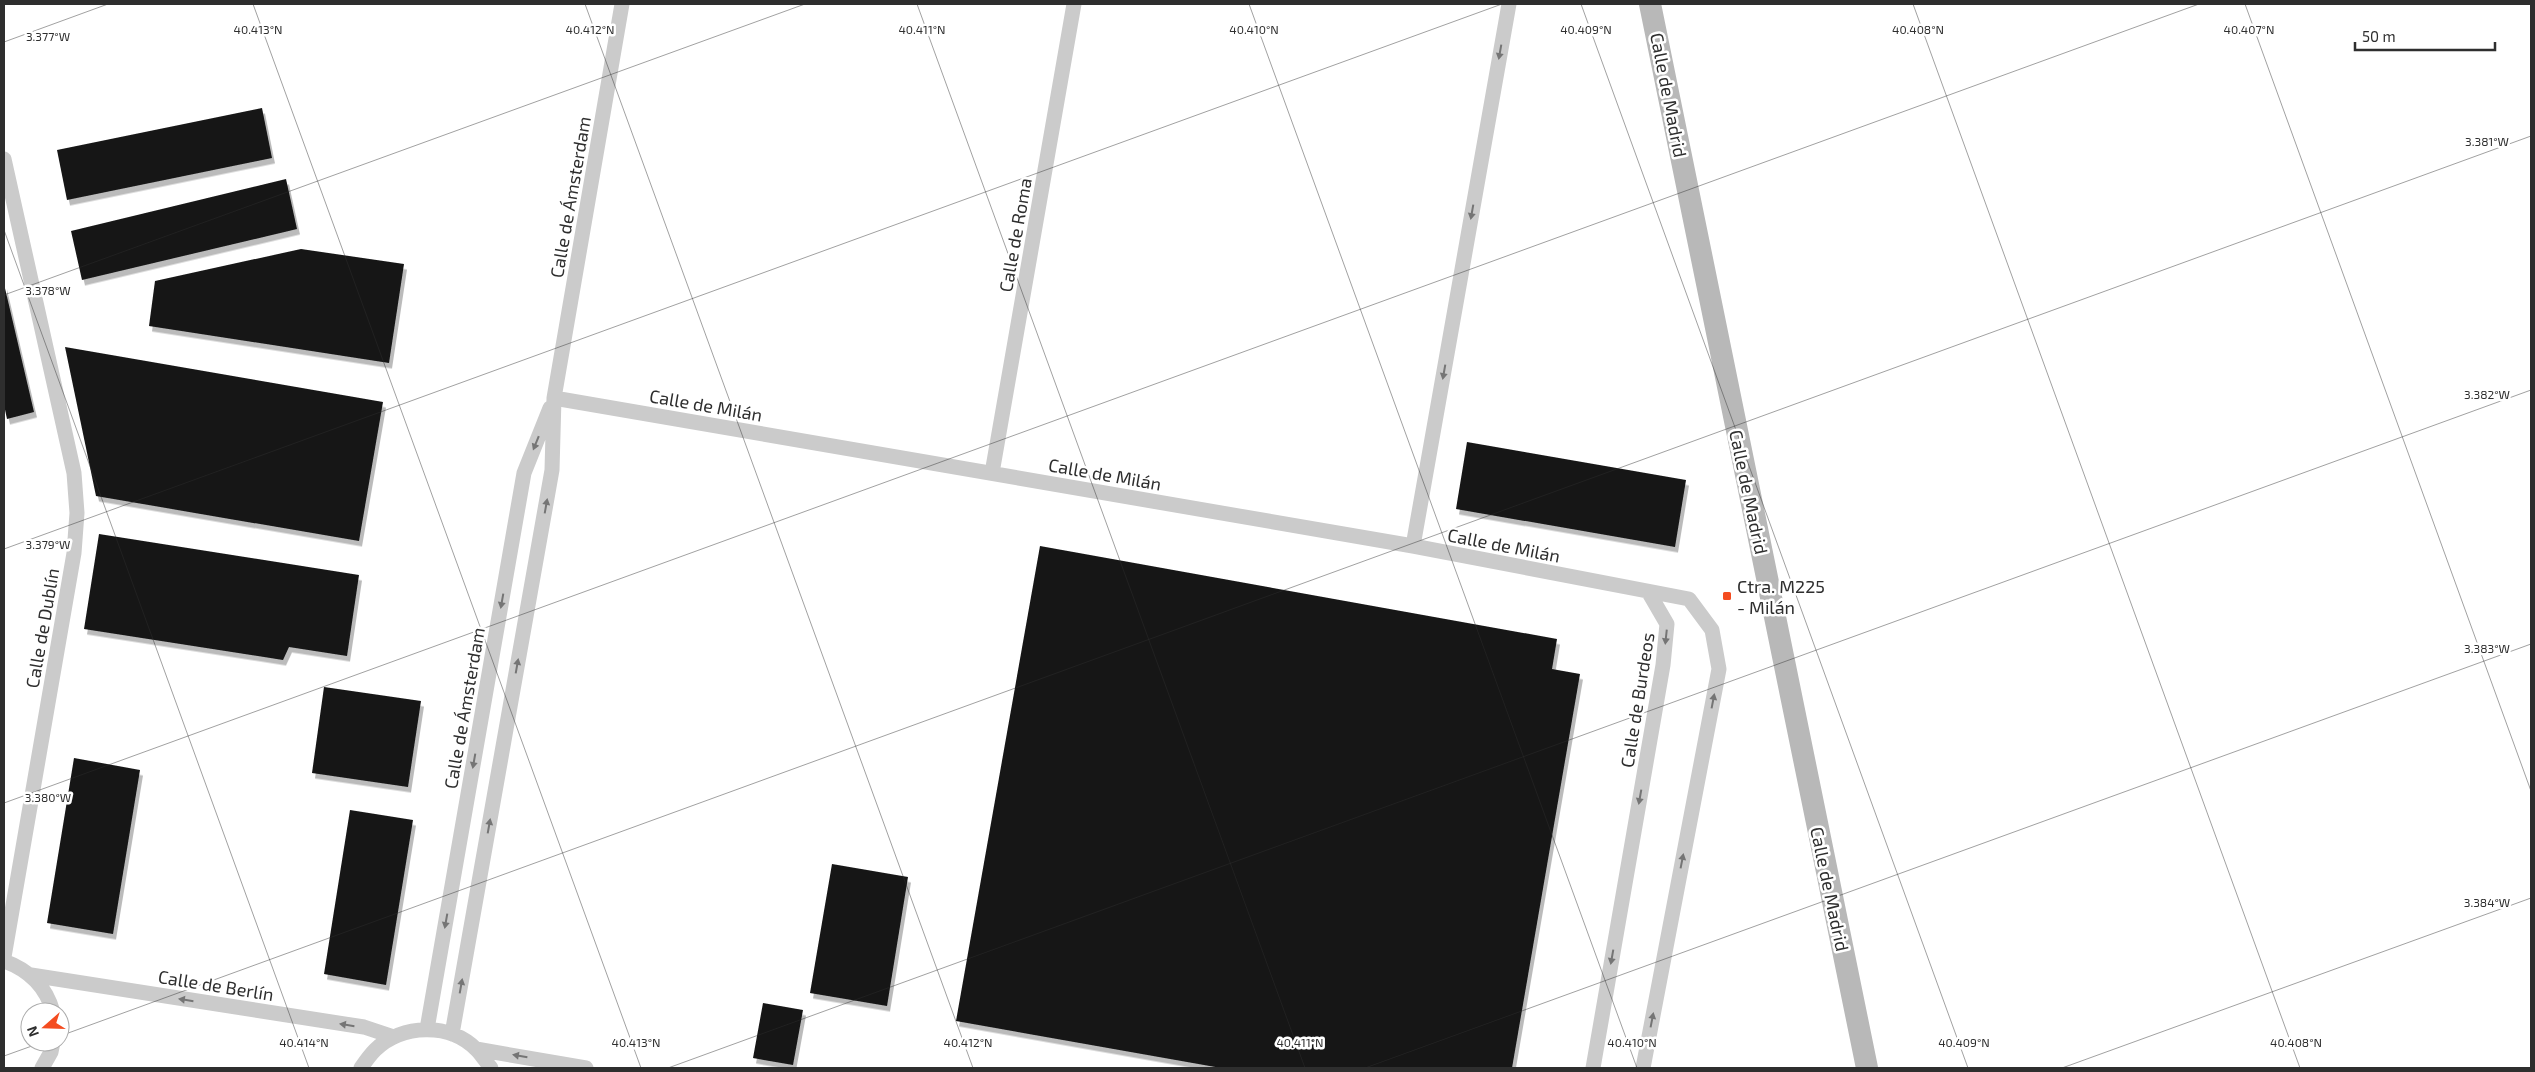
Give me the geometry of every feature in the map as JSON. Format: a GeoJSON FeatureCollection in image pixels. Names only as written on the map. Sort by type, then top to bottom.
{"type":"FeatureCollection","features":[{"type":"Feature","properties":{"kind":"street","name":"Calle de Ámsterdam"},"geometry":{"type":"LineString","coordinates":[[452,1034],[552,470],[554,398],[622,4]]}},
{"type":"Feature","properties":{"kind":"street","name":"Calle de Roma"},"geometry":{"type":"LineString","coordinates":[[992,473],[1074,4]]}},
{"type":"Feature","properties":{"kind":"street"},"geometry":{"type":"LineString","coordinates":[[1412,546],[1509,4]]}},
{"type":"Feature","properties":{"kind":"street","name":"Calle de Madrid"},"geometry":{"type":"LineString","coordinates":[[1650,4],[1867,1068]]}},
{"type":"Feature","properties":{"kind":"street","name":"Calle de Dublín"},"geometry":{"type":"LineString","coordinates":[[4,160],[74,473],[77,513],[74,553],[4,957]]}},
{"type":"Feature","properties":{"kind":"street","name":"Calle de Ámsterdam"},"geometry":{"type":"LineString","coordinates":[[427,1029],[524,473],[554,398]]}},
{"type":"Feature","properties":{"kind":"street","name":"Calle de Milán"},"geometry":{"type":"LineString","coordinates":[[554,398],[1412,546],[1649,593]]}},
{"type":"Feature","properties":{"kind":"street"},"geometry":{"type":"LineString","coordinates":[[1643,1068],[1719,669],[1712,630],[1689,599],[1649,593]]}},
{"type":"Feature","properties":{"kind":"street","name":"Calle de Burdeos"},"geometry":{"type":"LineString","coordinates":[[1593,1068],[1663,665],[1667,624],[1649,593]]}},
{"type":"Feature","properties":{"kind":"street"},"geometry":{"type":"LineString","coordinates":[[4,961],[18,966],[31,975],[45,991],[50,1002]]}},
{"type":"Feature","properties":{"kind":"street","name":"Calle de Berlín"},"geometry":{"type":"LineString","coordinates":[[31,975],[364,1027],[394,1037]]}},
{"type":"Feature","properties":{"kind":"street"},"geometry":{"type":"LineString","coordinates":[[361,1068],[375,1050],[394,1037],[410,1031],[427,1029],[452,1034],[476,1050],[491,1068]]}},
{"type":"Feature","properties":{"kind":"street"},"geometry":{"type":"LineString","coordinates":[[476,1050],[586,1068]]}},
{"type":"Feature","properties":{"kind":"street"},"geometry":{"type":"LineString","coordinates":[[42,1068],[51,1052]]}},
{"type":"Feature","properties":{"kind":"building"},"geometry":{"type":"Polygon","coordinates":[[[262,108],[272,158],[67,200],[57,150],[262,108]]]}},
{"type":"Feature","properties":{"kind":"building"},"geometry":{"type":"Polygon","coordinates":[[[286,179],[297,229],[82,280],[71,231],[286,179]]]}},
{"type":"Feature","properties":{"kind":"building"},"geometry":{"type":"Polygon","coordinates":[[[301,249],[404,264],[389,363],[149,326],[155,281],[301,249]]]}},
{"type":"Feature","properties":{"kind":"building"},"geometry":{"type":"Polygon","coordinates":[[[4,284],[34,412],[7,419],[4,405],[4,284]]]}},
{"type":"Feature","properties":{"kind":"building"},"geometry":{"type":"Polygon","coordinates":[[[65,347],[383,402],[359,541],[96,496],[65,347]]]}},
{"type":"Feature","properties":{"kind":"building"},"geometry":{"type":"Polygon","coordinates":[[[1467,442],[1686,480],[1675,547],[1456,509],[1467,442]]]}},
{"type":"Feature","properties":{"kind":"building"},"geometry":{"type":"Polygon","coordinates":[[[99,534],[359,575],[347,656],[289,647],[283,660],[84,629],[99,534]]]}},
{"type":"Feature","properties":{"kind":"building"},"geometry":{"type":"Polygon","coordinates":[[[1040,546],[1557,639],[1552,669],[1580,674],[1512,1068],[1221,1068],[956,1021],[1040,546]]]}},
{"type":"Feature","properties":{"kind":"building"},"geometry":{"type":"Polygon","coordinates":[[[324,687],[421,701],[408,787],[312,773],[324,687]]]}},
{"type":"Feature","properties":{"kind":"building"},"geometry":{"type":"Polygon","coordinates":[[[74,758],[140,770],[113,934],[47,923],[74,758]]]}},
{"type":"Feature","properties":{"kind":"building"},"geometry":{"type":"Polygon","coordinates":[[[350,810],[413,820],[386,985],[324,974],[350,810]]]}},
{"type":"Feature","properties":{"kind":"building"},"geometry":{"type":"Polygon","coordinates":[[[832,864],[908,877],[887,1006],[810,993],[832,864]]]}},
{"type":"Feature","properties":{"kind":"building"},"geometry":{"type":"Polygon","coordinates":[[[763,1003],[803,1010],[793,1065],[753,1058],[763,1003]]]}},
{"type":"Feature","properties":{"kind":"place","name":"Ctra. M225 - Milán"},"geometry":{"type":"Point","coordinates":[1727,596]}}]}
